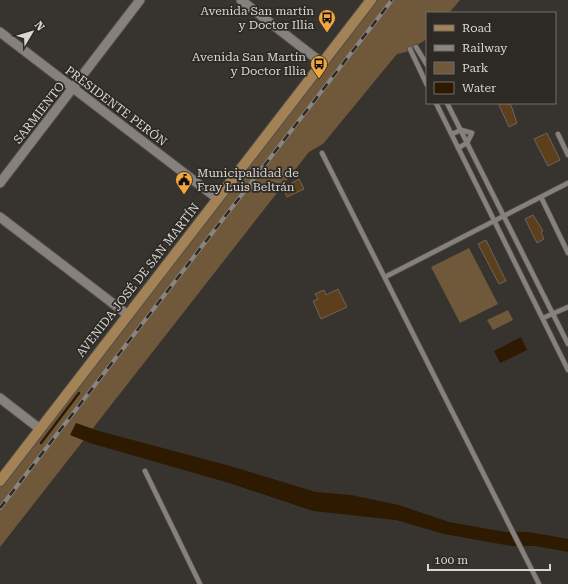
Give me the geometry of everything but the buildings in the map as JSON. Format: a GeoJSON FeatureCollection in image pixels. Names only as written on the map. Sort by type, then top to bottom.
{"type":"FeatureCollection","features":[{"type":"Feature","properties":{"kind":"main road","name":"AVENIDA JOSÉ DE SAN MARTÍN"},"geometry":{"type":"LineString","coordinates":[[0,481],[371,0]]}},
{"type":"Feature","properties":{"kind":"street","name":"SARMIENTO"},"geometry":{"type":"LineString","coordinates":[[0,183],[140,0]]}},
{"type":"Feature","properties":{"kind":"street"},"geometry":{"type":"LineString","coordinates":[[241,0],[322,63]]}},
{"type":"Feature","properties":{"kind":"street","name":"PRESIDENTE PERÓN"},"geometry":{"type":"LineString","coordinates":[[0,32],[218,199]]}},
{"type":"Feature","properties":{"kind":"street"},"geometry":{"type":"LineString","coordinates":[[0,217],[128,315]]}},
{"type":"Feature","properties":{"kind":"street"},"geometry":{"type":"LineString","coordinates":[[0,398],[40,429]]}},
{"type":"Feature","properties":{"kind":"lane"},"geometry":{"type":"LineString","coordinates":[[416,46],[426,63]]}},
{"type":"Feature","properties":{"kind":"lane"},"geometry":{"type":"LineString","coordinates":[[410,50],[426,83]]}},
{"type":"Feature","properties":{"kind":"lane"},"geometry":{"type":"LineString","coordinates":[[437,104],[568,370]]}},
{"type":"Feature","properties":{"kind":"lane"},"geometry":{"type":"LineString","coordinates":[[447,104],[568,344]]}},
{"type":"Feature","properties":{"kind":"lane"},"geometry":{"type":"LineString","coordinates":[[452,134],[460,130],[472,133],[467,143],[458,148]]}},
{"type":"Feature","properties":{"kind":"lane"},"geometry":{"type":"LineString","coordinates":[[558,134],[568,155]]}},
{"type":"Feature","properties":{"kind":"lane"},"geometry":{"type":"LineString","coordinates":[[322,153],[539,584]]}},
{"type":"Feature","properties":{"kind":"lane"},"geometry":{"type":"LineString","coordinates":[[385,277],[568,183]]}},
{"type":"Feature","properties":{"kind":"lane"},"geometry":{"type":"LineString","coordinates":[[541,197],[568,253]]}},
{"type":"Feature","properties":{"kind":"lane"},"geometry":{"type":"LineString","coordinates":[[543,318],[568,307]]}},
{"type":"Feature","properties":{"kind":"lane"},"geometry":{"type":"LineString","coordinates":[[145,471],[200,584]]}},
{"type":"Feature","properties":{"kind":"green space"},"geometry":{"type":"Polygon","coordinates":[[[371,0],[460,0],[450,12],[426,12],[426,40],[406,52],[397,54],[323,144],[309,152],[0,547],[0,481],[371,0]]]}},
{"type":"Feature","properties":{"kind":"green space"},"geometry":{"type":"Polygon","coordinates":[[[469,248],[498,304],[460,323],[431,267],[469,248]]]}},
{"type":"Feature","properties":{"kind":"green space"},"geometry":{"type":"Polygon","coordinates":[[[508,310],[513,320],[493,330],[487,320],[508,310]]]}},
{"type":"Feature","properties":{"kind":"water"},"geometry":{"type":"Polygon","coordinates":[[[521,337],[527,350],[500,363],[494,351],[521,337]]]}},
{"type":"Feature","properties":{"kind":"water"},"geometry":{"type":"Polygon","coordinates":[[[76,423],[99,431],[230,466],[316,492],[351,495],[399,505],[449,522],[505,532],[529,532],[568,539],[568,552],[535,546],[511,546],[444,534],[396,520],[313,511],[229,483],[90,443],[70,435],[76,423]]]}},
{"type":"Feature","properties":{"kind":"waterway"},"geometry":{"type":"LineString","coordinates":[[41,443],[79,393]]}},
{"type":"Feature","properties":{"kind":"railway"},"geometry":{"type":"LineString","coordinates":[[0,508],[392,0]]}},
{"type":"Feature","properties":{"kind":"place","name":"Avenida San martín y Doctor Illia"},"geometry":{"type":"Point","coordinates":[327,33]}},
{"type":"Feature","properties":{"kind":"place","name":"Avenida San Martín y Doctor Illia"},"geometry":{"type":"Point","coordinates":[319,79]}},
{"type":"Feature","properties":{"kind":"place","name":"Municipalidad de Fray Luis Beltrán"},"geometry":{"type":"Point","coordinates":[184,195]}}]}
